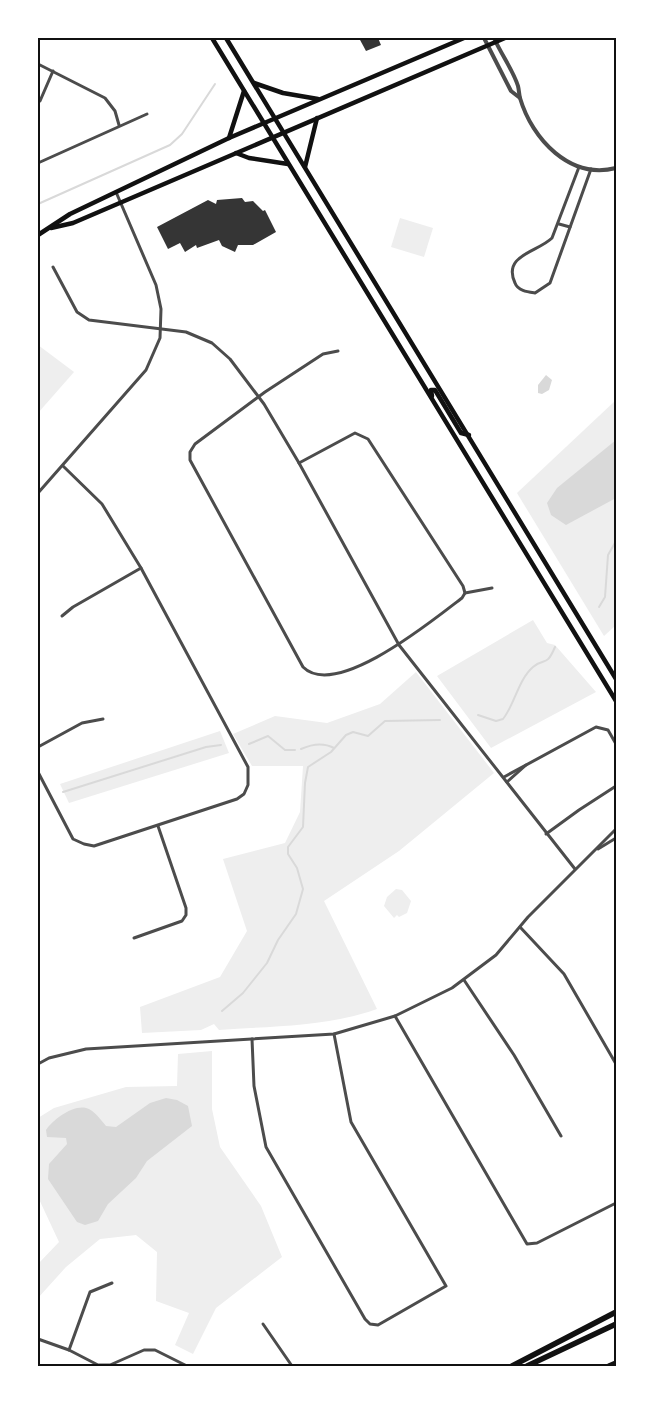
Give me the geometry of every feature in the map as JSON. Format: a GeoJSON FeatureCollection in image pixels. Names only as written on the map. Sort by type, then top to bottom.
{"type":"FeatureCollection","features":[{"type":"Feature","properties":{"kind":"highway"},"geometry":{"type":"LineString","coordinates":[[512,1366],[616,1312]]}},
{"type":"Feature","properties":{"kind":"highway"},"geometry":{"type":"LineString","coordinates":[[526,1366],[616,1324]]}},
{"type":"Feature","properties":{"kind":"highway"},"geometry":{"type":"LineString","coordinates":[[609,1366],[616,1363]]}},
{"type":"Feature","properties":{"kind":"main road"},"geometry":{"type":"LineString","coordinates":[[212,38],[616,701]]}},
{"type":"Feature","properties":{"kind":"main road"},"geometry":{"type":"LineString","coordinates":[[226,38],[616,679]]}},
{"type":"Feature","properties":{"kind":"main road"},"geometry":{"type":"LineString","coordinates":[[38,235],[70,214],[263,122],[464,38]]}},
{"type":"Feature","properties":{"kind":"main road"},"geometry":{"type":"LineString","coordinates":[[51,228],[73,223],[121,203],[488,45],[495,40],[505,38]]}},
{"type":"Feature","properties":{"kind":"main road"},"geometry":{"type":"LineString","coordinates":[[254,83],[283,93],[318,99]]}},
{"type":"Feature","properties":{"kind":"main road"},"geometry":{"type":"LineString","coordinates":[[229,138],[244,91]]}},
{"type":"Feature","properties":{"kind":"main road"},"geometry":{"type":"LineString","coordinates":[[305,167],[317,118]]}},
{"type":"Feature","properties":{"kind":"main road"},"geometry":{"type":"LineString","coordinates":[[236,153],[250,158],[288,164]]}},
{"type":"Feature","properties":{"kind":"main road"},"geometry":{"type":"LineString","coordinates":[[442,416],[430,393],[433,389],[461,433],[468,435]]}},
{"type":"Feature","properties":{"kind":"street"},"geometry":{"type":"LineString","coordinates":[[484,38],[511,91],[520,98]]}},
{"type":"Feature","properties":{"kind":"street"},"geometry":{"type":"LineString","coordinates":[[495,40],[518,87],[520,98],[545,145],[559,157],[579,167],[591,169],[616,168]]}},
{"type":"Feature","properties":{"kind":"street"},"geometry":{"type":"LineString","coordinates":[[38,64],[105,98],[115,111],[119,125]]}},
{"type":"Feature","properties":{"kind":"street"},"geometry":{"type":"LineString","coordinates":[[40,101],[52,71]]}},
{"type":"Feature","properties":{"kind":"street"},"geometry":{"type":"LineString","coordinates":[[38,162],[147,114]]}},
{"type":"Feature","properties":{"kind":"street"},"geometry":{"type":"LineString","coordinates":[[579,167],[559,224],[552,238],[544,246],[517,257],[512,274],[517,287],[536,293],[550,283],[591,169]]}},
{"type":"Feature","properties":{"kind":"street"},"geometry":{"type":"LineString","coordinates":[[38,493],[146,370],[162,330],[161,309],[156,285],[116,192]]}},
{"type":"Feature","properties":{"kind":"street"},"geometry":{"type":"LineString","coordinates":[[559,224],[570,227]]}},
{"type":"Feature","properties":{"kind":"street"},"geometry":{"type":"LineString","coordinates":[[53,267],[81,316],[89,320],[186,332],[212,343],[230,359],[259,396],[299,463],[399,645],[575,870]]}},
{"type":"Feature","properties":{"kind":"street"},"geometry":{"type":"LineString","coordinates":[[338,351],[323,354],[259,396],[195,444],[190,452],[190,460],[302,667],[310,674],[319,676],[350,670],[399,645],[462,598],[465,593],[492,588]]}},
{"type":"Feature","properties":{"kind":"street"},"geometry":{"type":"LineString","coordinates":[[299,463],[355,433],[368,439],[458,577],[465,593]]}},
{"type":"Feature","properties":{"kind":"street"},"geometry":{"type":"LineString","coordinates":[[38,772],[67,831],[73,839],[94,846],[236,799],[244,794],[250,776],[248,767],[141,568],[102,504],[63,466]]}},
{"type":"Feature","properties":{"kind":"street"},"geometry":{"type":"LineString","coordinates":[[62,616],[73,607],[141,568]]}},
{"type":"Feature","properties":{"kind":"street"},"geometry":{"type":"LineString","coordinates":[[38,747],[82,723],[103,719]]}},
{"type":"Feature","properties":{"kind":"street"},"geometry":{"type":"LineString","coordinates":[[504,777],[532,760],[596,727],[608,730],[616,744]]}},
{"type":"Feature","properties":{"kind":"street"},"geometry":{"type":"LineString","coordinates":[[507,782],[532,760]]}},
{"type":"Feature","properties":{"kind":"street"},"geometry":{"type":"LineString","coordinates":[[546,834],[616,786]]}},
{"type":"Feature","properties":{"kind":"street"},"geometry":{"type":"LineString","coordinates":[[134,938],[182,921],[186,915],[186,908],[158,826]]}},
{"type":"Feature","properties":{"kind":"street"},"geometry":{"type":"LineString","coordinates":[[38,1064],[49,1058],[86,1049],[334,1034],[395,1016],[452,988],[496,954],[616,829]]}},
{"type":"Feature","properties":{"kind":"street"},"geometry":{"type":"LineString","coordinates":[[593,853],[616,838]]}},
{"type":"Feature","properties":{"kind":"street"},"geometry":{"type":"LineString","coordinates":[[520,927],[564,974],[616,1064]]}},
{"type":"Feature","properties":{"kind":"street"},"geometry":{"type":"LineString","coordinates":[[464,980],[514,1055],[561,1136]]}},
{"type":"Feature","properties":{"kind":"street"},"geometry":{"type":"LineString","coordinates":[[395,1016],[527,1244],[537,1243],[616,1203]]}},
{"type":"Feature","properties":{"kind":"street"},"geometry":{"type":"LineString","coordinates":[[252,1039],[254,1086],[266,1147],[365,1319],[370,1324],[378,1325],[446,1286],[351,1122],[334,1034]]}},
{"type":"Feature","properties":{"kind":"street"},"geometry":{"type":"LineString","coordinates":[[69,1350],[90,1292],[112,1283]]}},
{"type":"Feature","properties":{"kind":"street"},"geometry":{"type":"LineString","coordinates":[[263,1324],[292,1366]]}},
{"type":"Feature","properties":{"kind":"street"},"geometry":{"type":"LineString","coordinates":[[38,1339],[69,1350],[98,1365],[104,1366],[144,1350],[155,1350],[187,1366]]}},
{"type":"Feature","properties":{"kind":"shaded area"},"geometry":{"type":"Polygon","coordinates":[[[400,218],[433,228],[424,257],[391,247],[400,218]]]}},
{"type":"Feature","properties":{"kind":"shaded area"},"geometry":{"type":"Polygon","coordinates":[[[38,345],[74,372],[38,413],[38,345]]]}},
{"type":"Feature","properties":{"kind":"shaded area"},"geometry":{"type":"Polygon","coordinates":[[[546,375],[552,380],[549,390],[542,394],[538,393],[538,385],[546,375]]]}},
{"type":"Feature","properties":{"kind":"shaded area"},"geometry":{"type":"Polygon","coordinates":[[[616,400],[616,625],[604,636],[517,493],[616,400]]]}},
{"type":"Feature","properties":{"kind":"shaded area"},"geometry":{"type":"Polygon","coordinates":[[[616,440],[616,498],[566,525],[551,515],[547,503],[557,488],[616,440]]]}},
{"type":"Feature","properties":{"kind":"shaded area"},"geometry":{"type":"Polygon","coordinates":[[[533,620],[547,643],[555,645],[596,692],[491,748],[437,676],[533,620]]]}},
{"type":"Feature","properties":{"kind":"shaded area"},"geometry":{"type":"Polygon","coordinates":[[[416,672],[494,773],[399,851],[324,901],[377,1009],[358,1015],[299,1025],[219,1030],[214,1024],[201,1030],[142,1033],[140,1007],[220,977],[247,931],[223,859],[285,843],[300,812],[303,766],[252,766],[233,734],[275,716],[327,723],[380,704],[416,672]]]}},
{"type":"Feature","properties":{"kind":"shaded area"},"geometry":{"type":"Polygon","coordinates":[[[220,731],[229,753],[69,803],[60,784],[220,731]]]}},
{"type":"Feature","properties":{"kind":"shaded area"},"geometry":{"type":"Polygon","coordinates":[[[396,889],[402,890],[411,901],[407,913],[399,917],[397,915],[394,918],[384,906],[387,897],[396,889]]]}},
{"type":"Feature","properties":{"kind":"shaded area"},"geometry":{"type":"Polygon","coordinates":[[[212,1051],[212,1109],[220,1147],[261,1206],[282,1257],[216,1308],[193,1354],[175,1345],[189,1313],[156,1301],[157,1252],[136,1235],[100,1239],[66,1267],[38,1298],[38,1264],[59,1242],[38,1197],[38,1118],[54,1108],[126,1087],[177,1086],[178,1054],[212,1051]]]}},
{"type":"Feature","properties":{"kind":"shaded area"},"geometry":{"type":"Polygon","coordinates":[[[166,1098],[177,1100],[188,1106],[192,1126],[147,1161],[136,1178],[108,1204],[98,1221],[85,1225],[77,1222],[48,1179],[49,1164],[67,1144],[66,1138],[47,1137],[46,1130],[63,1114],[81,1108],[92,1111],[106,1126],[116,1127],[150,1103],[166,1098]]]}},
{"type":"Feature","properties":{"kind":"building"},"geometry":{"type":"Polygon","coordinates":[[[359,38],[378,38],[381,45],[366,51],[359,38]]]}},
{"type":"Feature","properties":{"kind":"building"},"geometry":{"type":"Polygon","coordinates":[[[242,198],[245,202],[253,201],[263,211],[265,210],[276,232],[253,245],[238,245],[235,252],[222,246],[219,240],[197,248],[196,245],[185,252],[180,243],[168,249],[157,227],[208,200],[216,204],[217,200],[242,198]]]}},
{"type":"Feature","properties":{"kind":"waterway"},"geometry":{"type":"LineString","coordinates":[[38,204],[170,145],[182,134],[215,84]]}},
{"type":"Feature","properties":{"kind":"waterway"},"geometry":{"type":"LineString","coordinates":[[599,607],[605,597],[608,555],[616,541]]}},
{"type":"Feature","properties":{"kind":"waterway"},"geometry":{"type":"LineString","coordinates":[[478,715],[496,721],[503,719],[528,672],[537,664],[547,660],[555,647]]}},
{"type":"Feature","properties":{"kind":"waterway"},"geometry":{"type":"LineString","coordinates":[[222,1011],[243,993],[267,963],[278,940],[296,914],[303,889],[297,868],[288,854],[288,847],[303,827],[305,783],[308,767],[331,752],[346,735],[353,732],[368,736],[385,721],[440,720]]}},
{"type":"Feature","properties":{"kind":"waterway"},"geometry":{"type":"LineString","coordinates":[[249,744],[268,736],[285,750],[295,750]]}},
{"type":"Feature","properties":{"kind":"waterway"},"geometry":{"type":"LineString","coordinates":[[301,749],[317,744],[334,748]]}},
{"type":"Feature","properties":{"kind":"waterway"},"geometry":{"type":"LineString","coordinates":[[63,792],[206,747],[221,745]]}}]}
